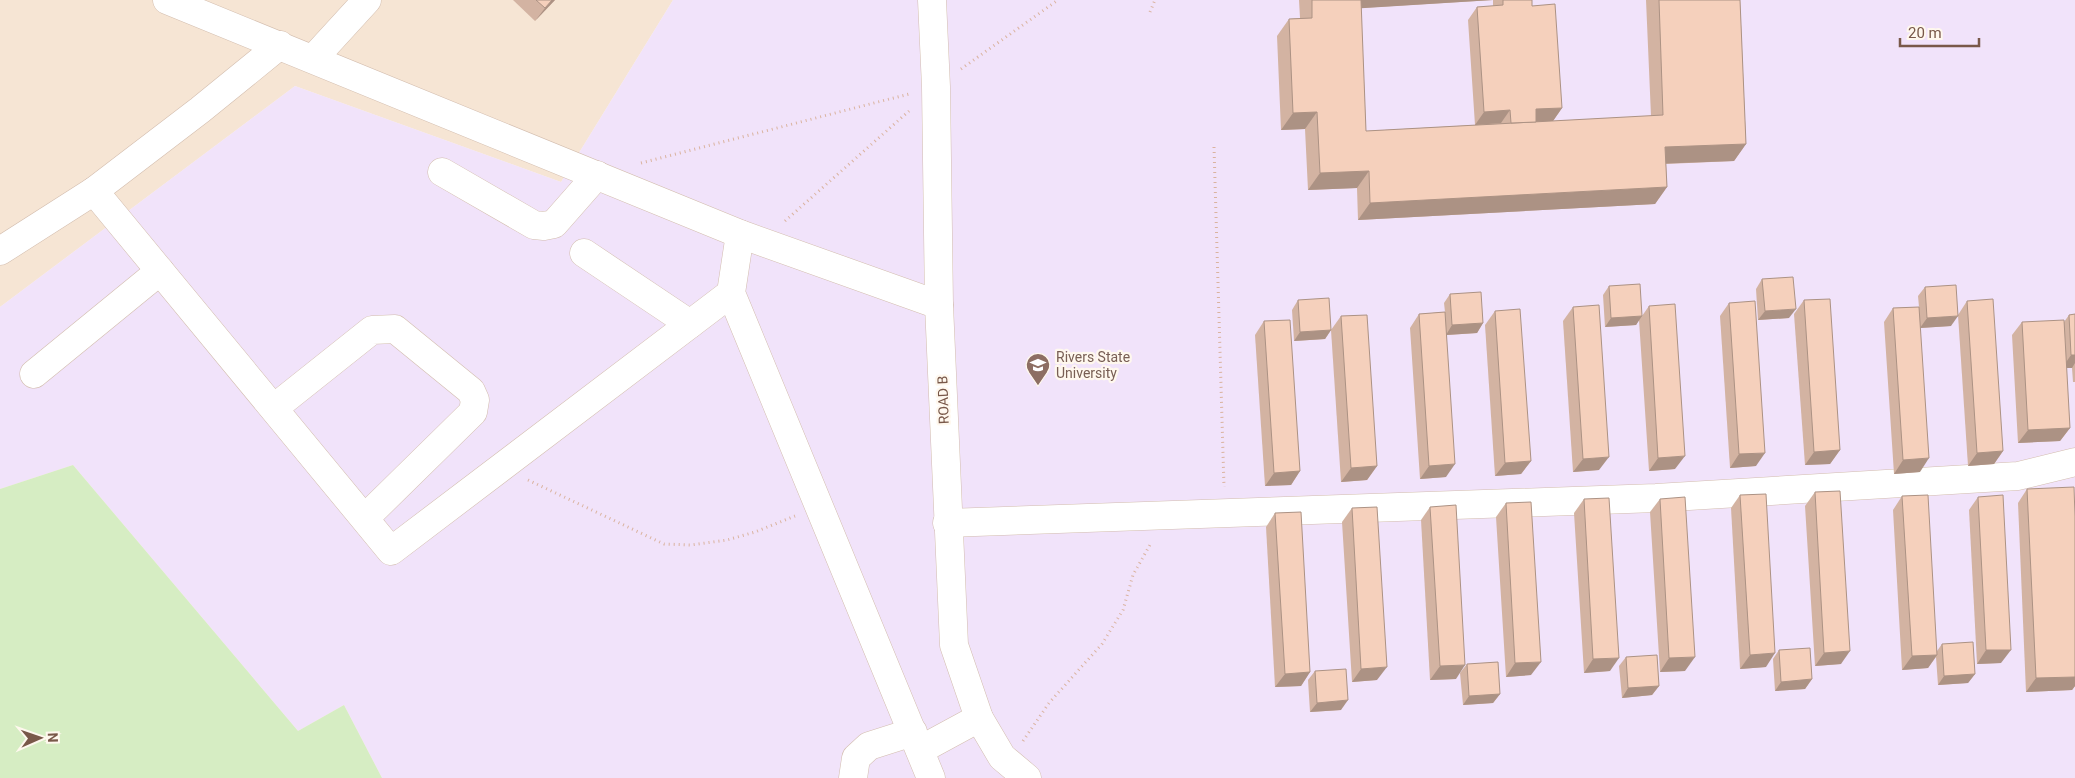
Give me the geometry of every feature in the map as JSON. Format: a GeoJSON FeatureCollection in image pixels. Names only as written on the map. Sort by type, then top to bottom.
{"type":"FeatureCollection","features":[{"type":"Feature","properties":{"kind":"street"},"geometry":{"type":"LineString","coordinates":[[167,0],[751,238],[939,305]]}},
{"type":"Feature","properties":{"kind":"street"},"geometry":{"type":"LineString","coordinates":[[313,59],[367,0]]}},
{"type":"Feature","properties":{"kind":"street","name":"ROAD B"},"geometry":{"type":"LineString","coordinates":[[932,0],[936,87],[939,305],[954,645],[979,718],[1002,757],[1017,770]]}},
{"type":"Feature","properties":{"kind":"street"},"geometry":{"type":"LineString","coordinates":[[0,251],[94,191],[200,110],[280,45]]}},
{"type":"Feature","properties":{"kind":"street"},"geometry":{"type":"LineString","coordinates":[[442,172],[534,225],[544,226],[554,224],[597,175]]}},
{"type":"Feature","properties":{"kind":"street"},"geometry":{"type":"LineString","coordinates":[[94,191],[391,551],[731,293],[751,238]]}},
{"type":"Feature","properties":{"kind":"street"},"geometry":{"type":"LineString","coordinates":[[584,253],[690,324]]}},
{"type":"Feature","properties":{"kind":"street"},"geometry":{"type":"LineString","coordinates":[[34,374],[160,271]]}},
{"type":"Feature","properties":{"kind":"street"},"geometry":{"type":"LineString","coordinates":[[731,293],[931,778]]}},
{"type":"Feature","properties":{"kind":"street"},"geometry":{"type":"LineString","coordinates":[[274,408],[372,330],[395,329],[471,391],[475,400],[473,412],[365,518]]}},
{"type":"Feature","properties":{"kind":"street"},"geometry":{"type":"LineString","coordinates":[[948,523],[1685,497],[2018,476],[2075,462]]}},
{"type":"Feature","properties":{"kind":"street"},"geometry":{"type":"LineString","coordinates":[[853,778],[856,758],[869,746],[916,741],[979,718]]}},
{"type":"Feature","properties":{"kind":"path"},"geometry":{"type":"LineString","coordinates":[[751,238],[936,87],[1058,0]]}},
{"type":"Feature","properties":{"kind":"path"},"geometry":{"type":"LineString","coordinates":[[1150,12],[1155,0]]}},
{"type":"Feature","properties":{"kind":"path"},"geometry":{"type":"LineString","coordinates":[[597,175],[936,87]]}},
{"type":"Feature","properties":{"kind":"path"},"geometry":{"type":"LineString","coordinates":[[1214,147],[1225,513]]}},
{"type":"Feature","properties":{"kind":"path"},"geometry":{"type":"LineString","coordinates":[[502,466],[664,544],[690,545],[727,540],[820,508]]}},
{"type":"Feature","properties":{"kind":"path"},"geometry":{"type":"LineString","coordinates":[[1017,770],[1049,703],[1102,644],[1123,610],[1133,575],[1168,515]]}},
{"type":"Feature","properties":{"kind":"shaded area"},"geometry":{"type":"Polygon","coordinates":[[[0,0],[673,0],[561,182],[295,86],[0,307],[0,0]]]}},
{"type":"Feature","properties":{"kind":"shaded area","name":"Rivers State University"},"geometry":{"type":"Polygon","coordinates":[[[673,0],[2075,0],[2075,778],[382,778],[344,705],[298,731],[73,465],[0,489],[0,307],[295,86],[561,182],[673,0]]]}},
{"type":"Feature","properties":{"kind":"green space"},"geometry":{"type":"Polygon","coordinates":[[[73,465],[298,731],[344,705],[382,778],[0,778],[0,489],[73,465]]]}},
{"type":"Feature","properties":{"kind":"building"},"geometry":{"type":"Polygon","coordinates":[[[536,0],[552,0],[545,8],[536,0]]]}},
{"type":"Feature","properties":{"kind":"building"},"geometry":{"type":"Polygon","coordinates":[[[1312,0],[1361,0],[1366,131],[1663,115],[1659,0],[1740,0],[1746,144],[1665,147],[1667,187],[1370,203],[1369,171],[1320,173],[1317,112],[1293,113],[1289,19],[1312,18],[1312,0]]]}},
{"type":"Feature","properties":{"kind":"building"},"geometry":{"type":"Polygon","coordinates":[[[1503,0],[1532,0],[1532,6],[1555,4],[1562,108],[1536,109],[1536,122],[1511,123],[1510,110],[1484,112],[1477,7],[1503,5],[1503,0]]]}},
{"type":"Feature","properties":{"kind":"building"},"geometry":{"type":"Polygon","coordinates":[[[1793,277],[1796,309],[1765,311],[1762,279],[1793,277]]]}},
{"type":"Feature","properties":{"kind":"building"},"geometry":{"type":"Polygon","coordinates":[[[1640,284],[1642,316],[1611,318],[1609,286],[1640,284]]]}},
{"type":"Feature","properties":{"kind":"building"},"geometry":{"type":"Polygon","coordinates":[[[1956,285],[1958,316],[1927,318],[1925,287],[1956,285]]]}},
{"type":"Feature","properties":{"kind":"building"},"geometry":{"type":"Polygon","coordinates":[[[1481,292],[1483,323],[1452,325],[1450,294],[1481,292]]]}},
{"type":"Feature","properties":{"kind":"building"},"geometry":{"type":"Polygon","coordinates":[[[1329,298],[1331,330],[1300,332],[1298,300],[1329,298]]]}},
{"type":"Feature","properties":{"kind":"building"},"geometry":{"type":"Polygon","coordinates":[[[1830,299],[1840,450],[1814,452],[1804,300],[1830,299]]]}},
{"type":"Feature","properties":{"kind":"building"},"geometry":{"type":"Polygon","coordinates":[[[1993,299],[2003,451],[1977,453],[1967,301],[1993,299]]]}},
{"type":"Feature","properties":{"kind":"building"},"geometry":{"type":"Polygon","coordinates":[[[1755,301],[1765,453],[1739,454],[1729,303],[1755,301]]]}},
{"type":"Feature","properties":{"kind":"building"},"geometry":{"type":"Polygon","coordinates":[[[1675,304],[1685,456],[1658,458],[1649,306],[1675,304]]]}},
{"type":"Feature","properties":{"kind":"building"},"geometry":{"type":"Polygon","coordinates":[[[1599,305],[1609,457],[1583,459],[1573,307],[1599,305]]]}},
{"type":"Feature","properties":{"kind":"building"},"geometry":{"type":"Polygon","coordinates":[[[1919,307],[1929,458],[1903,460],[1893,308],[1919,307]]]}},
{"type":"Feature","properties":{"kind":"building"},"geometry":{"type":"Polygon","coordinates":[[[1520,309],[1531,461],[1505,463],[1495,311],[1520,309]]]}},
{"type":"Feature","properties":{"kind":"building"},"geometry":{"type":"Polygon","coordinates":[[[1445,312],[1455,464],[1429,466],[1419,314],[1445,312]]]}},
{"type":"Feature","properties":{"kind":"building"},"geometry":{"type":"Polygon","coordinates":[[[2075,314],[2075,355],[2071,355],[2069,315],[2075,314]]]}},
{"type":"Feature","properties":{"kind":"building"},"geometry":{"type":"Polygon","coordinates":[[[1367,315],[1377,466],[1351,468],[1341,316],[1367,315]]]}},
{"type":"Feature","properties":{"kind":"building"},"geometry":{"type":"Polygon","coordinates":[[[1290,320],[1300,471],[1274,473],[1264,321],[1290,320]]]}},
{"type":"Feature","properties":{"kind":"building"},"geometry":{"type":"Polygon","coordinates":[[[2064,320],[2070,428],[2028,430],[2022,322],[2064,320]]]}},
{"type":"Feature","properties":{"kind":"building"},"geometry":{"type":"Polygon","coordinates":[[[2074,487],[2075,677],[2036,678],[2027,489],[2074,487]]]}},
{"type":"Feature","properties":{"kind":"building"},"geometry":{"type":"Polygon","coordinates":[[[1840,491],[1850,651],[1824,653],[1815,492],[1840,491]]]}},
{"type":"Feature","properties":{"kind":"building"},"geometry":{"type":"Polygon","coordinates":[[[1766,494],[1775,653],[1750,655],[1740,495],[1766,494]]]}},
{"type":"Feature","properties":{"kind":"building"},"geometry":{"type":"Polygon","coordinates":[[[1928,495],[1937,655],[1912,656],[1902,496],[1928,495]]]}},
{"type":"Feature","properties":{"kind":"building"},"geometry":{"type":"Polygon","coordinates":[[[2003,495],[2011,650],[1986,650],[1978,497],[2003,495]]]}},
{"type":"Feature","properties":{"kind":"building"},"geometry":{"type":"Polygon","coordinates":[[[1685,497],[1695,657],[1669,658],[1660,499],[1685,497]]]}},
{"type":"Feature","properties":{"kind":"building"},"geometry":{"type":"Polygon","coordinates":[[[1609,498],[1619,658],[1593,659],[1584,499],[1609,498]]]}},
{"type":"Feature","properties":{"kind":"building"},"geometry":{"type":"Polygon","coordinates":[[[1531,502],[1541,662],[1515,663],[1506,503],[1531,502]]]}},
{"type":"Feature","properties":{"kind":"building"},"geometry":{"type":"Polygon","coordinates":[[[1456,505],[1465,665],[1440,666],[1430,507],[1456,505]]]}},
{"type":"Feature","properties":{"kind":"building"},"geometry":{"type":"Polygon","coordinates":[[[1377,507],[1387,667],[1361,669],[1352,508],[1377,507]]]}},
{"type":"Feature","properties":{"kind":"building"},"geometry":{"type":"Polygon","coordinates":[[[1301,512],[1310,672],[1285,674],[1275,513],[1301,512]]]}},
{"type":"Feature","properties":{"kind":"building"},"geometry":{"type":"Polygon","coordinates":[[[1973,642],[1975,674],[1944,676],[1942,644],[1973,642]]]}},
{"type":"Feature","properties":{"kind":"building"},"geometry":{"type":"Polygon","coordinates":[[[1810,648],[1812,679],[1781,682],[1779,650],[1810,648]]]}},
{"type":"Feature","properties":{"kind":"building"},"geometry":{"type":"Polygon","coordinates":[[[1657,655],[1659,686],[1628,688],[1626,657],[1657,655]]]}},
{"type":"Feature","properties":{"kind":"building"},"geometry":{"type":"Polygon","coordinates":[[[1498,662],[1500,694],[1469,696],[1467,664],[1498,662]]]}},
{"type":"Feature","properties":{"kind":"building"},"geometry":{"type":"Polygon","coordinates":[[[1346,669],[1348,700],[1317,703],[1315,671],[1346,669]]]}},
{"type":"Feature","properties":{"kind":"place","name":"Rivers State University"},"geometry":{"type":"Point","coordinates":[1038,386]}}]}
